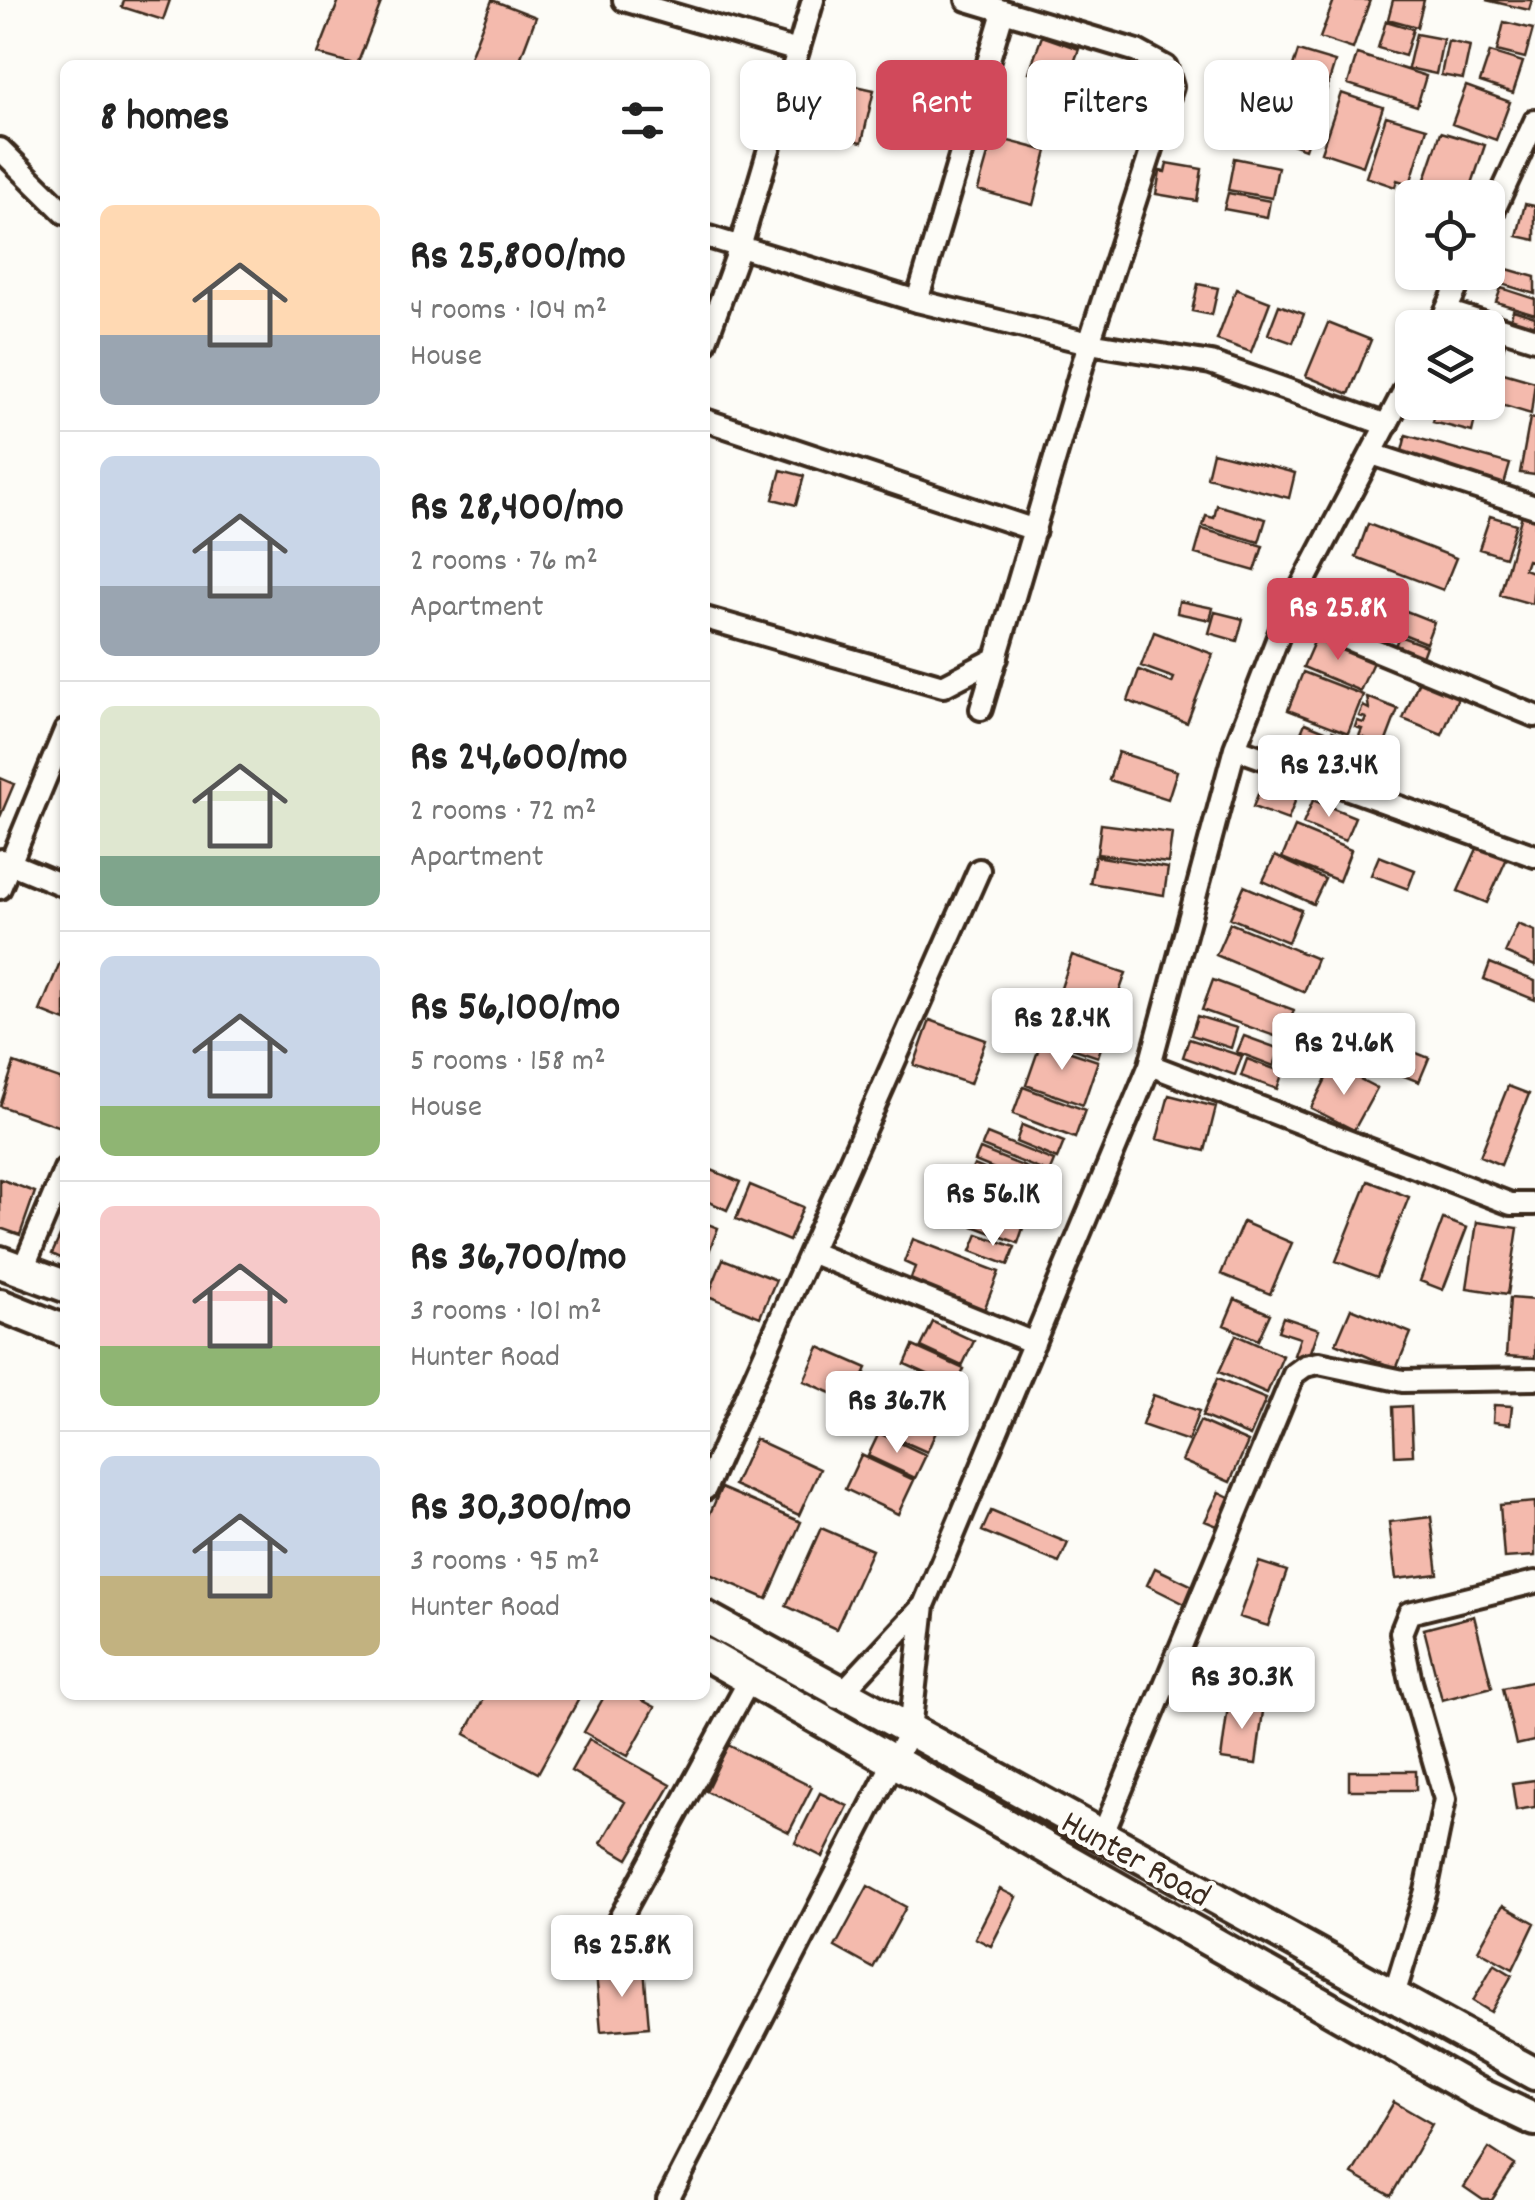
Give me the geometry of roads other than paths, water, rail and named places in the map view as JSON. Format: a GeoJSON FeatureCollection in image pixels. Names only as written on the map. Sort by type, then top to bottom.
{"type":"FeatureCollection","features":[{"type":"Feature","properties":{"kind":"main road"},"geometry":{"type":"LineString","coordinates":[[11,1267],[60,1284]]}},
{"type":"Feature","properties":{"kind":"main road"},"geometry":{"type":"LineString","coordinates":[[0,1305],[60,1329]]}},
{"type":"Feature","properties":{"kind":"main road","name":"Hunter Road"},"geometry":{"type":"LineString","coordinates":[[710,1620],[1535,2074]]}},
{"type":"Feature","properties":{"kind":"main road","name":"Hunter Road"},"geometry":{"type":"LineString","coordinates":[[710,1657],[1476,2092],[1535,2120]]}},
{"type":"Feature","properties":{"kind":"street"},"geometry":{"type":"LineString","coordinates":[[624,0],[798,51]]}},
{"type":"Feature","properties":{"kind":"street"},"geometry":{"type":"LineString","coordinates":[[710,328],[740,247],[814,0]]}},
{"type":"Feature","properties":{"kind":"street"},"geometry":{"type":"LineString","coordinates":[[967,0],[1137,51],[1166,67],[1172,88],[1090,343],[981,709]]}},
{"type":"Feature","properties":{"kind":"street"},"geometry":{"type":"LineString","coordinates":[[917,301],[1003,12]]}},
{"type":"Feature","properties":{"kind":"street"},"geometry":{"type":"LineString","coordinates":[[1505,185],[1535,121]]}},
{"type":"Feature","properties":{"kind":"street"},"geometry":{"type":"LineString","coordinates":[[0,149],[60,208]]}},
{"type":"Feature","properties":{"kind":"street"},"geometry":{"type":"LineString","coordinates":[[710,238],[917,301],[1090,343],[1211,363],[1387,425]]}},
{"type":"Feature","properties":{"kind":"street"},"geometry":{"type":"LineString","coordinates":[[1505,333],[1535,339]]}},
{"type":"Feature","properties":{"kind":"street"},"geometry":{"type":"LineString","coordinates":[[668,2200],[910,1730],[924,1605],[1150,1064],[1234,748],[1287,614],[1395,409]]}},
{"type":"Feature","properties":{"kind":"street"},"geometry":{"type":"LineString","coordinates":[[710,422],[1034,530]]}},
{"type":"Feature","properties":{"kind":"street"},"geometry":{"type":"LineString","coordinates":[[1372,454],[1535,507]]}},
{"type":"Feature","properties":{"kind":"street"},"geometry":{"type":"LineString","coordinates":[[1287,614],[1535,716]]}},
{"type":"Feature","properties":{"kind":"street"},"geometry":{"type":"LineString","coordinates":[[710,619],[943,686],[996,658]]}},
{"type":"Feature","properties":{"kind":"street"},"geometry":{"type":"LineString","coordinates":[[0,888],[5,862],[60,743]]}},
{"type":"Feature","properties":{"kind":"street"},"geometry":{"type":"LineString","coordinates":[[1234,748],[1535,856]]}},
{"type":"Feature","properties":{"kind":"street"},"geometry":{"type":"LineString","coordinates":[[5,862],[60,884]]}},
{"type":"Feature","properties":{"kind":"street"},"geometry":{"type":"LineString","coordinates":[[710,1478],[980,870]]}},
{"type":"Feature","properties":{"kind":"street"},"geometry":{"type":"LineString","coordinates":[[1150,1064],[1511,1204],[1535,1204]]}},
{"type":"Feature","properties":{"kind":"street"},"geometry":{"type":"LineString","coordinates":[[11,1267],[60,1178]]}},
{"type":"Feature","properties":{"kind":"street"},"geometry":{"type":"LineString","coordinates":[[810,1252],[1034,1343]]}},
{"type":"Feature","properties":{"kind":"street"},"geometry":{"type":"LineString","coordinates":[[1102,1836],[1294,1374],[1304,1366],[1319,1363],[1403,1381],[1535,1378]]}},
{"type":"Feature","properties":{"kind":"street"},"geometry":{"type":"LineString","coordinates":[[1394,1998],[1426,1892],[1444,1799],[1410,1682],[1401,1633],[1409,1613],[1535,1582]]}},
{"type":"Feature","properties":{"kind":"street"},"geometry":{"type":"LineString","coordinates":[[823,1722],[841,1692],[924,1605]]}},
{"type":"Feature","properties":{"kind":"street"},"geometry":{"type":"LineString","coordinates":[[614,1929],[750,1679]]}}]}
